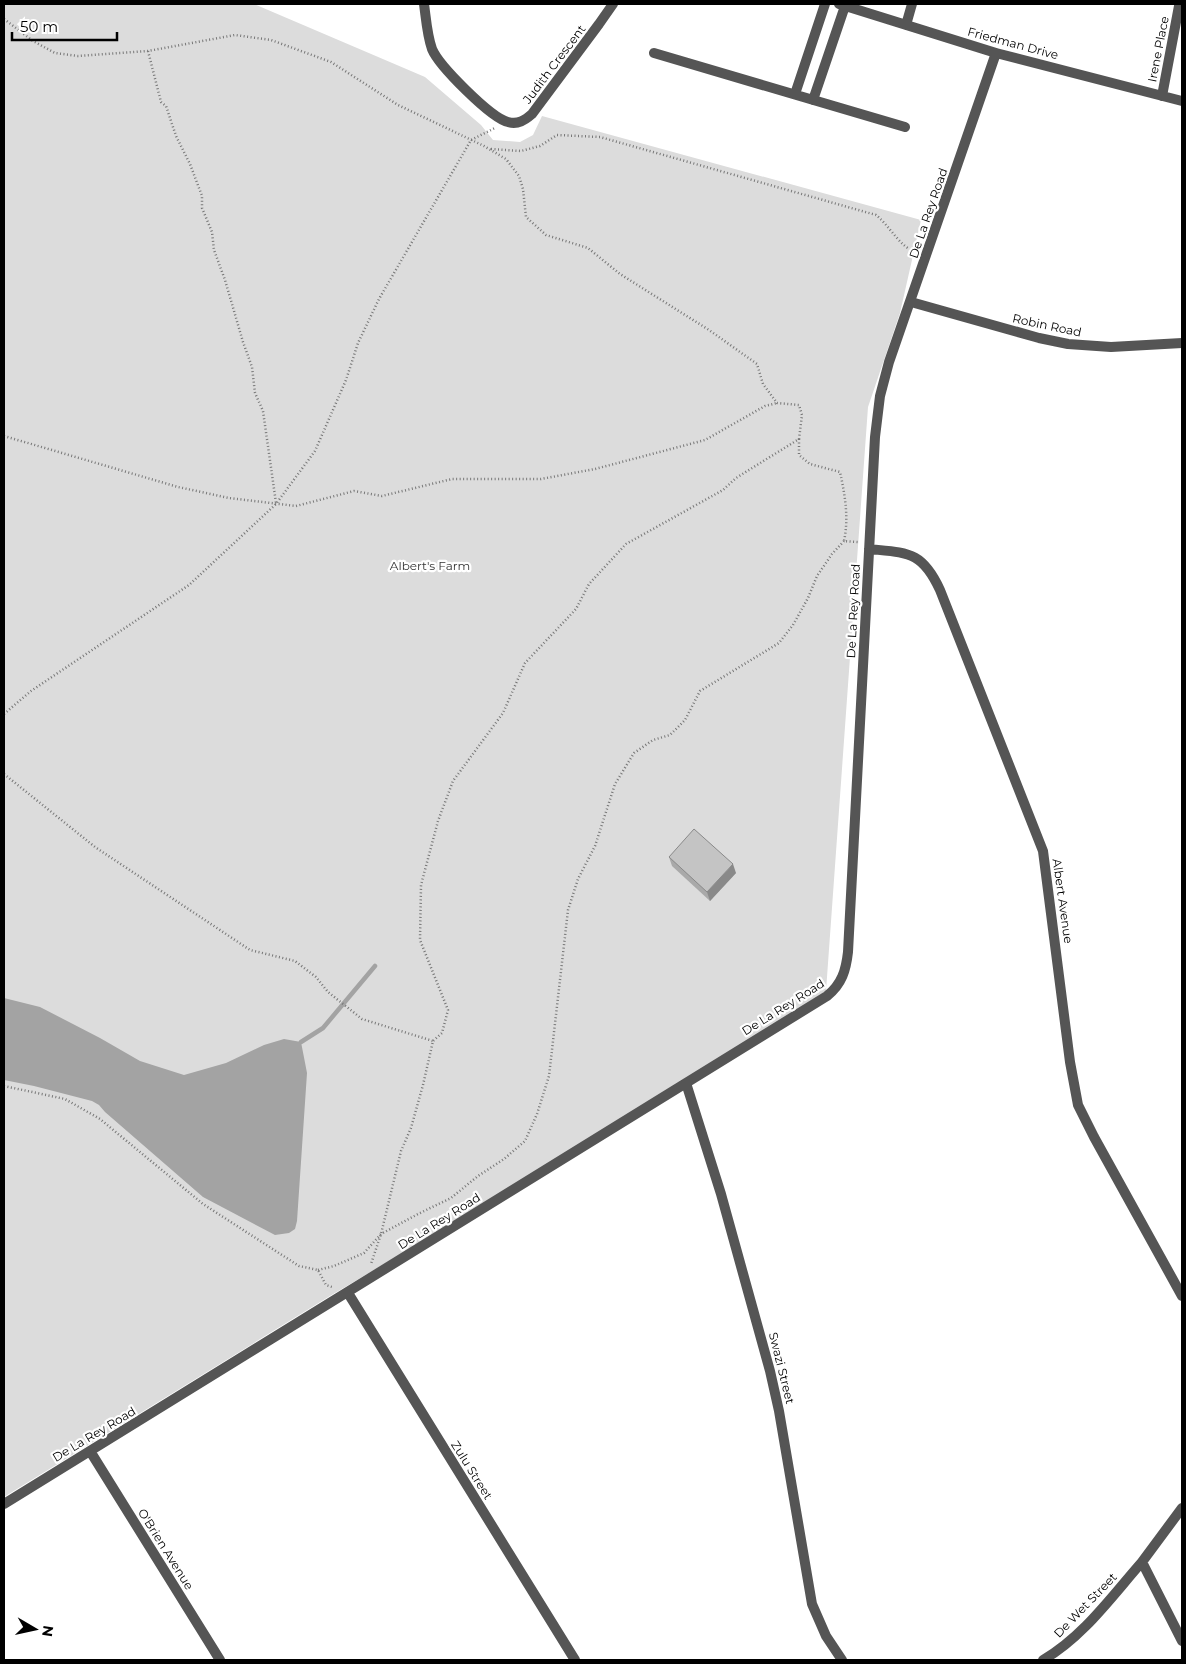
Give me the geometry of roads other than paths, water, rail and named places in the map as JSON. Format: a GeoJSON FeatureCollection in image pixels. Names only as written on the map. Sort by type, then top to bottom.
{"type":"FeatureCollection","features":[{"type":"Feature","properties":{"kind":"street","name":"Judith Crescent"},"geometry":{"type":"LineString","coordinates":[[424,4],[429,39],[436,56],[472,96],[487,109],[506,122],[517,123],[532,114],[613,4]]}},
{"type":"Feature","properties":{"kind":"street"},"geometry":{"type":"LineString","coordinates":[[795,94],[825,4]]}},
{"type":"Feature","properties":{"kind":"street"},"geometry":{"type":"LineString","coordinates":[[906,25],[912,4]]}},
{"type":"Feature","properties":{"kind":"street"},"geometry":{"type":"LineString","coordinates":[[812,100],[842,5]]}},
{"type":"Feature","properties":{"kind":"street","name":"Friedman Drive"},"geometry":{"type":"LineString","coordinates":[[842,5],[996,53],[1182,102]]}},
{"type":"Feature","properties":{"kind":"street","name":"Irene Place"},"geometry":{"type":"LineString","coordinates":[[1162,96],[1179,6]]}},
{"type":"Feature","properties":{"kind":"street"},"geometry":{"type":"LineString","coordinates":[[654,53],[905,127]]}},
{"type":"Feature","properties":{"kind":"street","name":"De La Rey Road"},"geometry":{"type":"LineString","coordinates":[[4,1504],[827,996],[839,984],[844,975],[848,952],[875,437],[880,396],[996,53]]}},
{"type":"Feature","properties":{"kind":"street"},"geometry":{"type":"LineString","coordinates":[[804,65],[822,71]]}},
{"type":"Feature","properties":{"kind":"street","name":"Robin Road"},"geometry":{"type":"LineString","coordinates":[[911,302],[1039,338],[1068,344],[1111,347],[1182,343]]}},
{"type":"Feature","properties":{"kind":"street","name":"Albert Avenue"},"geometry":{"type":"LineString","coordinates":[[869,549],[909,555],[923,562],[933,574],[940,590],[1043,852],[1070,1062],[1078,1105],[1182,1296]]}},
{"type":"Feature","properties":{"kind":"street","name":"Swazi Street"},"geometry":{"type":"LineString","coordinates":[[686,1083],[722,1194],[770,1372],[779,1411],[812,1604],[826,1636],[842,1660]]}},
{"type":"Feature","properties":{"kind":"street","name":"Zulu Street"},"geometry":{"type":"LineString","coordinates":[[348,1293],[575,1660]]}},
{"type":"Feature","properties":{"kind":"street","name":"O'Brien Avenue"},"geometry":{"type":"LineString","coordinates":[[90,1451],[220,1660]]}},
{"type":"Feature","properties":{"kind":"street","name":"De Wet Street"},"geometry":{"type":"LineString","coordinates":[[1043,1660],[1062,1648],[1078,1634],[1142,1562],[1182,1508]]}},
{"type":"Feature","properties":{"kind":"street"},"geometry":{"type":"LineString","coordinates":[[1142,1562],[1182,1641]]}},
{"type":"Feature","properties":{"kind":"waterway"},"geometry":{"type":"LineString","coordinates":[[301,1042],[323,1028],[375,966]]}},
{"type":"Feature","properties":{"kind":"park label","name":"Albert's Farm"},"geometry":{"type":"Point","coordinates":[430,565]}}]}
